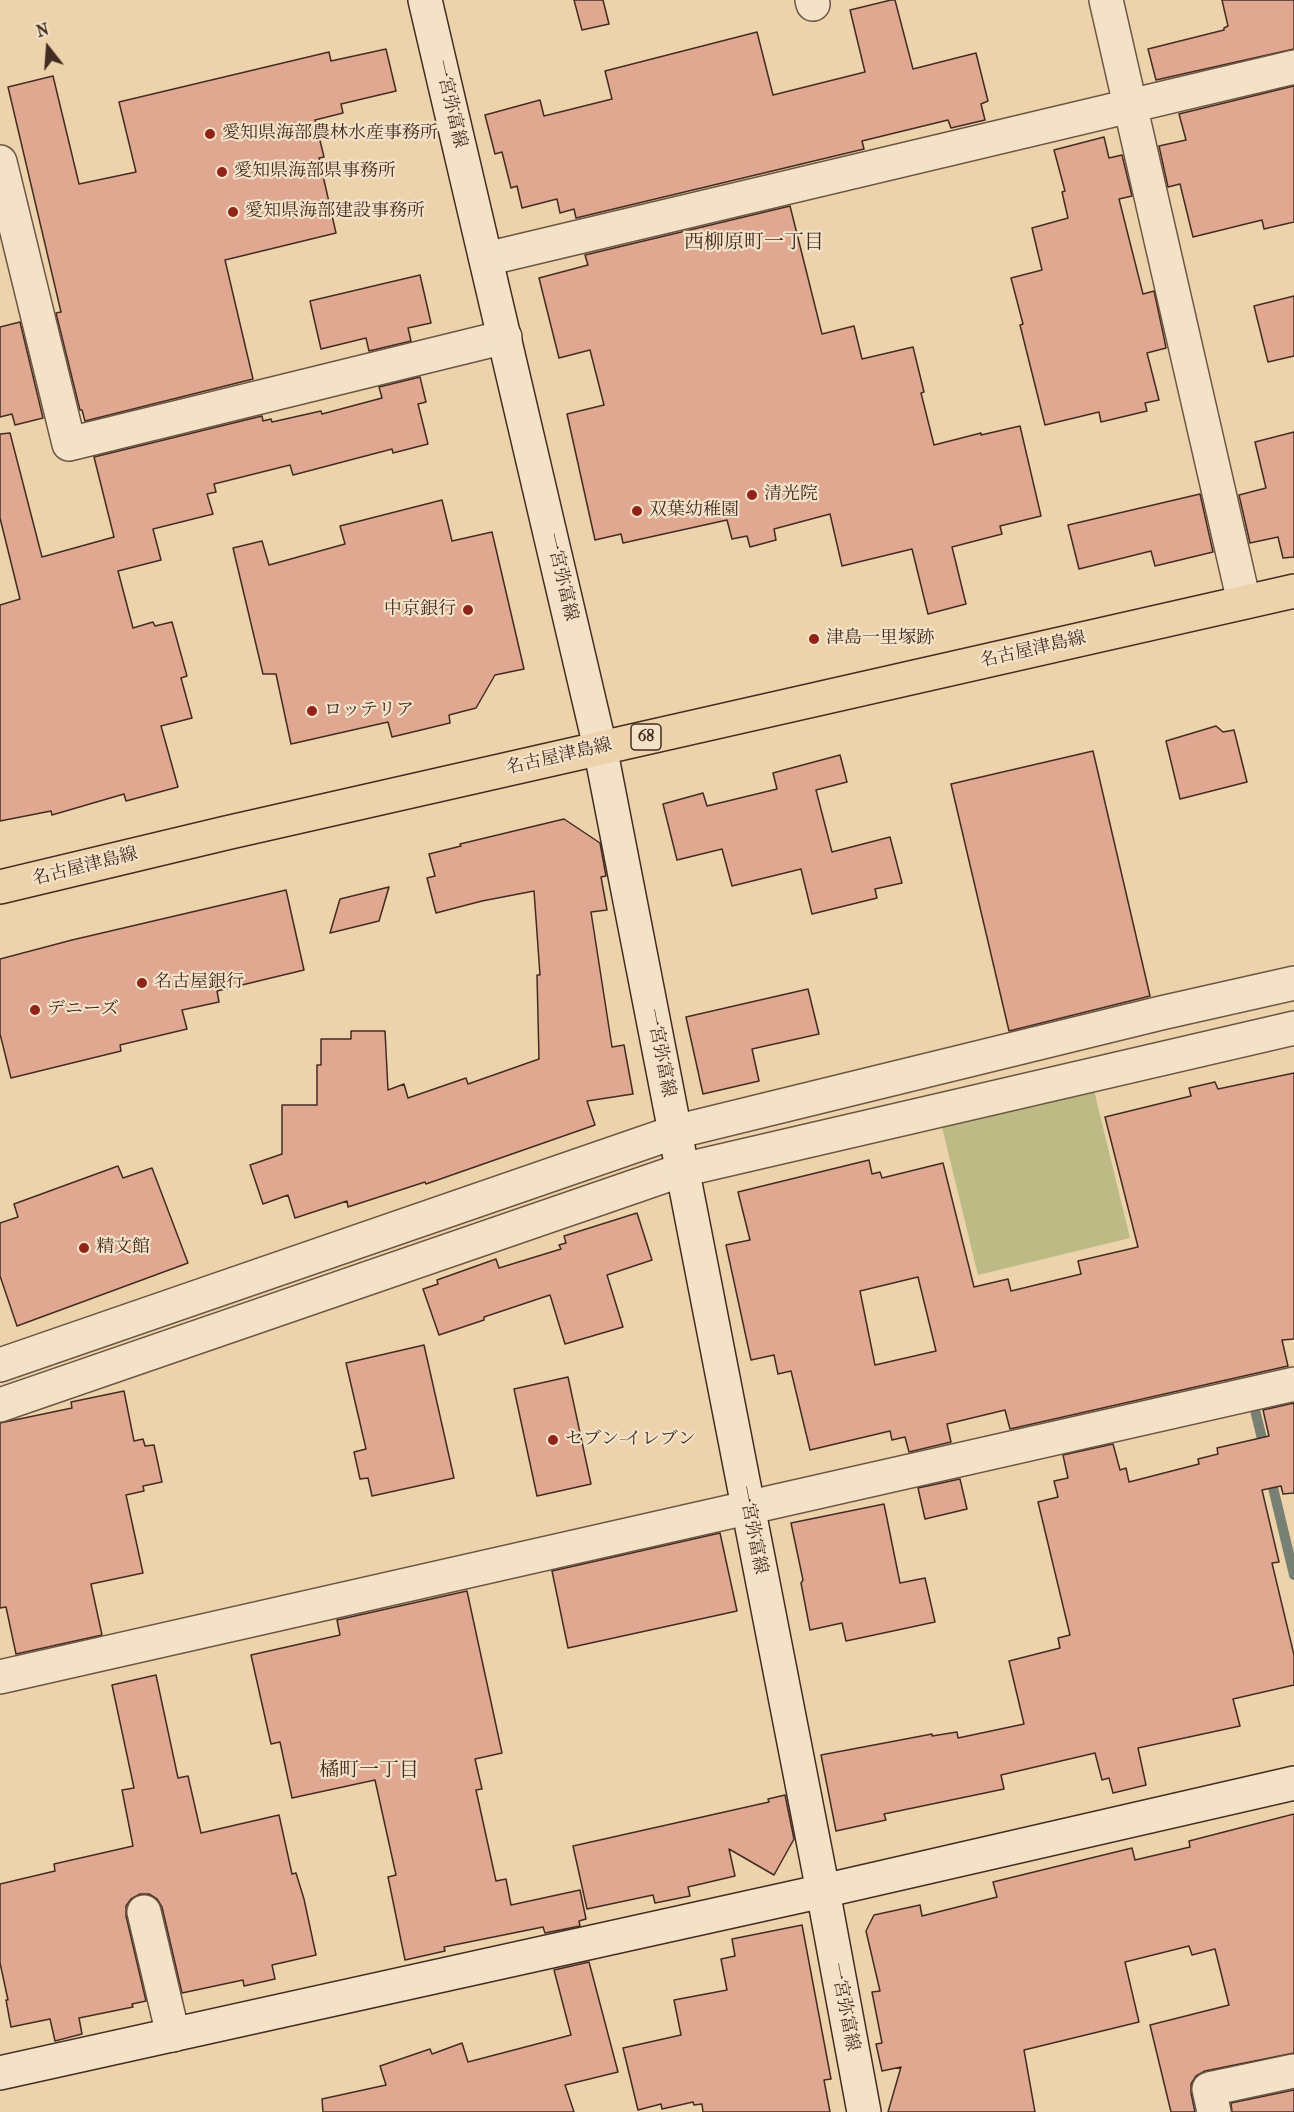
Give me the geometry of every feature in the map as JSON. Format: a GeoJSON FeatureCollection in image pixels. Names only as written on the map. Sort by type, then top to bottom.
{"type":"FeatureCollection","features":[{"type":"Feature","properties":{"kind":"main road","name":"名古屋津島線"},"geometry":{"type":"LineString","coordinates":[[0,887],[600,747],[1294,591]]}},
{"type":"Feature","properties":{"kind":"street","name":"一宮弥富線"},"geometry":{"type":"LineString","coordinates":[[425,0],[600,747],[864,2112]]}},
{"type":"Feature","properties":{"kind":"street"},"geometry":{"type":"LineString","coordinates":[[1106,0],[1244,602]]}},
{"type":"Feature","properties":{"kind":"street"},"geometry":{"type":"LineString","coordinates":[[486,259],[1294,67]]}},
{"type":"Feature","properties":{"kind":"street"},"geometry":{"type":"LineString","coordinates":[[0,162],[69,444],[505,338]]}},
{"type":"Feature","properties":{"kind":"street"},"geometry":{"type":"LineString","coordinates":[[0,1365],[675,1132],[1161,1013],[1294,983]]}},
{"type":"Feature","properties":{"kind":"street"},"geometry":{"type":"LineString","coordinates":[[0,1405],[682,1170],[1294,1028]]}},
{"type":"Feature","properties":{"kind":"street"},"geometry":{"type":"LineString","coordinates":[[0,1677],[1294,1384]]}},
{"type":"Feature","properties":{"kind":"street"},"geometry":{"type":"LineString","coordinates":[[0,2073],[1294,1784]]}},
{"type":"Feature","properties":{"kind":"street"},"geometry":{"type":"LineString","coordinates":[[144,1912],[173,2035]]}},
{"type":"Feature","properties":{"kind":"street"},"geometry":{"type":"LineString","coordinates":[[1214,2112],[1209,2090],[1294,2071]]}},
{"type":"Feature","properties":{"kind":"shaded area"},"geometry":{"type":"Polygon","coordinates":[[[1093,1086],[1130,1238],[978,1275],[941,1123],[1093,1086]]]}},
{"type":"Feature","properties":{"kind":"building"},"geometry":{"type":"Polygon","coordinates":[[[574,0],[603,0],[609,24],[582,30],[574,0]]]}},
{"type":"Feature","properties":{"kind":"building"},"geometry":{"type":"Polygon","coordinates":[[[895,0],[913,69],[976,53],[988,101],[981,104],[985,120],[951,128],[948,120],[862,141],[864,149],[576,218],[574,209],[560,213],[557,199],[522,208],[517,186],[511,188],[502,152],[495,154],[485,115],[540,100],[544,116],[612,99],[605,71],[757,32],[773,95],[865,72],[850,10],[895,0]]]}},
{"type":"Feature","properties":{"kind":"building"},"geometry":{"type":"Polygon","coordinates":[[[1222,0],[1294,0],[1294,49],[1156,80],[1148,49],[1224,30],[1228,26],[1222,0]]]}},
{"type":"Feature","properties":{"kind":"building"},"geometry":{"type":"Polygon","coordinates":[[[386,49],[396,91],[341,104],[343,113],[315,120],[324,157],[319,158],[336,233],[225,260],[253,379],[85,421],[82,410],[80,410],[56,313],[61,312],[8,87],[53,76],[79,184],[136,172],[119,102],[329,52],[331,61],[386,49]]]}},
{"type":"Feature","properties":{"kind":"building"},"geometry":{"type":"Polygon","coordinates":[[[1294,86],[1294,222],[1264,229],[1262,220],[1193,237],[1180,184],[1168,187],[1159,146],[1186,140],[1179,114],[1294,86]]]}},
{"type":"Feature","properties":{"kind":"building"},"geometry":{"type":"Polygon","coordinates":[[[1104,137],[1109,158],[1122,155],[1132,196],[1119,199],[1143,294],[1154,291],[1163,333],[1166,348],[1147,353],[1159,400],[1145,403],[1147,411],[1101,422],[1099,412],[1045,425],[1020,325],[1023,324],[1011,278],[1042,270],[1032,228],[1068,218],[1062,192],[1065,191],[1054,150],[1104,137]]]}},
{"type":"Feature","properties":{"kind":"building"},"geometry":{"type":"Polygon","coordinates":[[[790,206],[822,334],[854,326],[862,359],[913,347],[924,392],[921,393],[934,445],[1020,426],[1041,516],[1000,526],[1002,534],[952,547],[966,604],[928,614],[912,549],[842,566],[830,514],[774,529],[776,540],[750,547],[747,536],[732,539],[727,520],[623,543],[621,534],[595,540],[567,414],[604,405],[590,350],[559,358],[539,278],[588,265],[585,255],[790,206]]]}},
{"type":"Feature","properties":{"kind":"building"},"geometry":{"type":"Polygon","coordinates":[[[420,275],[431,323],[408,328],[411,341],[369,351],[366,338],[321,349],[310,301],[420,275]]]}},
{"type":"Feature","properties":{"kind":"building"},"geometry":{"type":"Polygon","coordinates":[[[1294,296],[1294,356],[1268,362],[1254,306],[1294,296]]]}},
{"type":"Feature","properties":{"kind":"building"},"geometry":{"type":"Polygon","coordinates":[[[20,322],[43,418],[15,425],[12,414],[0,417],[0,327],[20,322]]]}},
{"type":"Feature","properties":{"kind":"building"},"geometry":{"type":"Polygon","coordinates":[[[420,377],[426,402],[418,404],[428,444],[393,453],[392,449],[293,475],[290,465],[214,484],[216,492],[207,494],[213,514],[153,529],[161,560],[118,571],[133,628],[153,622],[155,626],[172,622],[187,676],[181,678],[192,718],[161,726],[178,787],[126,801],[124,794],[52,815],[51,811],[0,821],[0,605],[20,599],[0,518],[0,434],[10,433],[42,557],[114,537],[94,457],[262,416],[263,421],[271,419],[272,422],[321,411],[322,414],[382,398],[379,387],[420,377]]]}},
{"type":"Feature","properties":{"kind":"building"},"geometry":{"type":"Polygon","coordinates":[[[1294,432],[1294,557],[1283,558],[1278,537],[1250,543],[1239,495],[1266,488],[1255,442],[1294,432]]]}},
{"type":"Feature","properties":{"kind":"building"},"geometry":{"type":"Polygon","coordinates":[[[1200,494],[1213,552],[1155,566],[1151,551],[1079,569],[1068,525],[1200,494]]]}},
{"type":"Feature","properties":{"kind":"building"},"geometry":{"type":"Polygon","coordinates":[[[442,500],[452,541],[492,532],[524,669],[495,675],[476,708],[449,715],[450,723],[392,737],[388,722],[291,744],[276,674],[263,674],[233,548],[262,541],[269,565],[345,544],[340,526],[442,500]]]}},
{"type":"Feature","properties":{"kind":"building"},"geometry":{"type":"Polygon","coordinates":[[[1216,726],[1223,732],[1234,730],[1247,782],[1180,799],[1166,741],[1216,726]]]}},
{"type":"Feature","properties":{"kind":"building"},"geometry":{"type":"Polygon","coordinates":[[[1093,751],[1150,996],[1009,1031],[951,784],[1093,751]]]}},
{"type":"Feature","properties":{"kind":"building"},"geometry":{"type":"Polygon","coordinates":[[[840,755],[847,782],[816,790],[832,852],[890,837],[902,883],[875,889],[877,898],[812,914],[801,869],[732,886],[722,849],[677,860],[663,804],[703,793],[707,806],[777,789],[773,773],[840,755]]]}},
{"type":"Feature","properties":{"kind":"building"},"geometry":{"type":"Polygon","coordinates":[[[564,819],[600,843],[606,876],[601,877],[607,910],[591,912],[612,1047],[624,1045],[633,1094],[587,1101],[595,1125],[426,1184],[425,1182],[348,1207],[347,1201],[295,1218],[288,1195],[263,1204],[250,1165],[282,1154],[282,1105],[317,1105],[317,1065],[321,1065],[321,1039],[351,1039],[351,1031],[385,1031],[388,1090],[404,1084],[408,1098],[466,1078],[468,1084],[539,1059],[537,975],[540,975],[534,891],[436,913],[427,878],[435,876],[429,854],[461,846],[460,844],[564,819]]]}},
{"type":"Feature","properties":{"kind":"building"},"geometry":{"type":"Polygon","coordinates":[[[389,887],[379,921],[330,933],[340,899],[389,887]]]}},
{"type":"Feature","properties":{"kind":"building"},"geometry":{"type":"Polygon","coordinates":[[[286,890],[304,970],[217,991],[219,1002],[182,1010],[187,1029],[120,1045],[121,1051],[11,1078],[0,1034],[0,959],[286,890]]]}},
{"type":"Feature","properties":{"kind":"building"},"geometry":{"type":"Polygon","coordinates":[[[808,989],[819,1034],[752,1049],[759,1081],[703,1094],[686,1017],[808,989]]]}},
{"type":"Feature","properties":{"kind":"building"},"geometry":{"type":"Polygon","coordinates":[[[1294,1073],[1294,1339],[1282,1340],[1288,1366],[1010,1429],[1005,1410],[947,1424],[951,1442],[909,1452],[905,1437],[892,1440],[890,1431],[810,1450],[791,1371],[778,1374],[774,1355],[751,1360],[726,1245],[750,1240],[738,1192],[869,1160],[872,1174],[880,1172],[882,1178],[943,1163],[974,1287],[1008,1279],[1011,1291],[1081,1274],[1078,1261],[1138,1247],[1105,1117],[1191,1096],[1189,1088],[1215,1082],[1218,1089],[1294,1073]],[[918,1277],[860,1291],[875,1365],[936,1351],[918,1277]]]}},
{"type":"Feature","properties":{"kind":"building"},"geometry":{"type":"Polygon","coordinates":[[[118,1166],[123,1178],[152,1168],[188,1263],[17,1326],[0,1276],[0,1223],[18,1217],[14,1204],[118,1166]]]}},
{"type":"Feature","properties":{"kind":"building"},"geometry":{"type":"Polygon","coordinates":[[[637,1213],[652,1260],[607,1275],[623,1327],[565,1344],[550,1295],[439,1335],[423,1289],[438,1284],[437,1280],[496,1259],[499,1268],[561,1249],[559,1245],[566,1243],[564,1236],[637,1213]]]}},
{"type":"Feature","properties":{"kind":"building"},"geometry":{"type":"Polygon","coordinates":[[[424,1345],[454,1478],[372,1496],[368,1478],[360,1479],[354,1452],[366,1449],[346,1363],[424,1345]]]}},
{"type":"Feature","properties":{"kind":"building"},"geometry":{"type":"Polygon","coordinates":[[[568,1377],[591,1484],[537,1496],[514,1389],[568,1377]]]}},
{"type":"Feature","properties":{"kind":"building"},"geometry":{"type":"Polygon","coordinates":[[[124,1391],[134,1441],[143,1439],[145,1446],[154,1445],[162,1482],[143,1486],[144,1491],[126,1495],[143,1573],[91,1584],[102,1635],[16,1654],[6,1607],[0,1608],[0,1423],[72,1408],[71,1402],[124,1391]]]}},
{"type":"Feature","properties":{"kind":"building"},"geometry":{"type":"Polygon","coordinates":[[[1294,1403],[1294,1493],[1283,1494],[1281,1486],[1262,1490],[1279,1562],[1272,1563],[1294,1655],[1294,1685],[1233,1699],[1240,1726],[1138,1748],[1146,1785],[1113,1793],[1109,1778],[1102,1780],[1095,1753],[1001,1775],[1004,1789],[884,1814],[886,1820],[836,1831],[821,1755],[932,1734],[932,1736],[957,1732],[958,1738],[1024,1724],[1009,1661],[1060,1648],[1058,1638],[1070,1635],[1038,1502],[1058,1497],[1054,1481],[1068,1478],[1063,1455],[1113,1444],[1120,1470],[1126,1468],[1129,1482],[1199,1464],[1198,1459],[1218,1454],[1217,1448],[1269,1436],[1263,1410],[1294,1403]]]}},
{"type":"Feature","properties":{"kind":"building"},"geometry":{"type":"Polygon","coordinates":[[[960,1479],[967,1509],[925,1519],[918,1488],[960,1479]]]}},
{"type":"Feature","properties":{"kind":"building"},"geometry":{"type":"Polygon","coordinates":[[[884,1504],[900,1583],[925,1578],[935,1622],[846,1641],[842,1623],[810,1630],[801,1583],[803,1580],[791,1523],[884,1504]]]}},
{"type":"Feature","properties":{"kind":"building"},"geometry":{"type":"Polygon","coordinates":[[[720,1533],[737,1611],[568,1648],[552,1571],[720,1533]]]}},
{"type":"Feature","properties":{"kind":"building"},"geometry":{"type":"Polygon","coordinates":[[[467,1591],[502,1753],[475,1759],[482,1789],[476,1790],[496,1881],[506,1879],[511,1905],[580,1890],[586,1919],[579,1921],[580,1926],[545,1933],[543,1927],[444,1947],[445,1951],[405,1960],[388,1877],[396,1875],[375,1780],[292,1798],[280,1742],[271,1744],[251,1655],[340,1635],[337,1620],[467,1591]]]}},
{"type":"Feature","properties":{"kind":"building"},"geometry":{"type":"Polygon","coordinates":[[[156,1675],[178,1778],[188,1776],[201,1833],[279,1815],[292,1874],[296,1873],[304,1899],[316,1955],[272,1965],[275,1979],[244,1986],[243,1980],[182,1993],[162,1907],[157,1899],[149,1894],[140,1894],[131,1899],[126,1906],[126,1916],[146,2001],[132,2004],[133,2007],[79,2018],[82,2034],[55,2041],[50,2019],[11,2027],[0,1963],[0,1884],[55,1871],[54,1864],[133,1846],[122,1790],[134,1788],[112,1685],[156,1675]]]}},
{"type":"Feature","properties":{"kind":"building"},"geometry":{"type":"Polygon","coordinates":[[[785,1795],[794,1839],[774,1875],[729,1849],[735,1876],[688,1887],[690,1896],[655,1903],[653,1895],[587,1909],[573,1846],[769,1802],[768,1799],[785,1795]]]}},
{"type":"Feature","properties":{"kind":"building"},"geometry":{"type":"Polygon","coordinates":[[[1294,1814],[1294,2053],[1205,2071],[1196,2076],[1191,2084],[1195,2112],[1171,2112],[1150,2025],[1229,2005],[1215,1949],[1192,1955],[1189,1946],[1125,1962],[1139,2022],[1024,2050],[1035,2112],[888,2112],[901,2067],[882,2071],[876,2044],[882,2043],[872,1992],[880,1991],[866,1931],[874,1915],[920,1905],[922,1916],[997,1897],[993,1882],[1132,1848],[1135,1860],[1190,1847],[1189,1841],[1294,1814]]]}},
{"type":"Feature","properties":{"kind":"building"},"geometry":{"type":"Polygon","coordinates":[[[802,1925],[831,2079],[824,2080],[830,2112],[703,2112],[702,2104],[694,2105],[693,2102],[662,2109],[661,2104],[638,2110],[623,2048],[681,2035],[674,2000],[727,1990],[721,1959],[735,1956],[732,1939],[802,1925]]]}},
{"type":"Feature","properties":{"kind":"building"},"geometry":{"type":"Polygon","coordinates":[[[589,1962],[618,2072],[565,2085],[574,2112],[323,2112],[322,2099],[386,2085],[380,2066],[430,2049],[432,2054],[462,2043],[468,2062],[571,2035],[554,1970],[589,1962]]]}},
{"type":"Feature","properties":{"kind":"building"},"geometry":{"type":"Polygon","coordinates":[[[1294,2090],[1294,2112],[1232,2112],[1231,2103],[1294,2090]]]}},
{"type":"Feature","properties":{"kind":"waterway"},"geometry":{"type":"LineString","coordinates":[[1255,1410],[1265,1451]]}},
{"type":"Feature","properties":{"kind":"waterway"},"geometry":{"type":"LineString","coordinates":[[1270,1475],[1294,1575]]}},
{"type":"Feature","properties":{"kind":"place","name":"愛知県海部農林水産事務所"},"geometry":{"type":"Point","coordinates":[210,134]}},
{"type":"Feature","properties":{"kind":"place","name":"愛知県海部県事務所"},"geometry":{"type":"Point","coordinates":[222,172]}},
{"type":"Feature","properties":{"kind":"place","name":"愛知県海部建設事務所"},"geometry":{"type":"Point","coordinates":[233,212]}},
{"type":"Feature","properties":{"kind":"place","name":"清光院"},"geometry":{"type":"Point","coordinates":[752,495]}},
{"type":"Feature","properties":{"kind":"place","name":"双葉幼稚園"},"geometry":{"type":"Point","coordinates":[637,511]}},
{"type":"Feature","properties":{"kind":"place","name":"中京銀行"},"geometry":{"type":"Point","coordinates":[468,610]}},
{"type":"Feature","properties":{"kind":"place","name":"津島一里塚跡"},"geometry":{"type":"Point","coordinates":[814,639]}},
{"type":"Feature","properties":{"kind":"place","name":"ロッテリア"},"geometry":{"type":"Point","coordinates":[312,711]}},
{"type":"Feature","properties":{"kind":"place","name":"名古屋銀行"},"geometry":{"type":"Point","coordinates":[142,983]}},
{"type":"Feature","properties":{"kind":"place","name":"デニーズ"},"geometry":{"type":"Point","coordinates":[35,1010]}},
{"type":"Feature","properties":{"kind":"place","name":"精文館"},"geometry":{"type":"Point","coordinates":[84,1248]}},
{"type":"Feature","properties":{"kind":"place","name":"セブン-イレブン"},"geometry":{"type":"Point","coordinates":[553,1440]}},
{"type":"Feature","properties":{"kind":"district","name":"西柳原町一丁目"},"geometry":{"type":"Point","coordinates":[754,243]}},
{"type":"Feature","properties":{"kind":"district","name":"橘町一丁目"},"geometry":{"type":"Point","coordinates":[369,1771]}}]}
